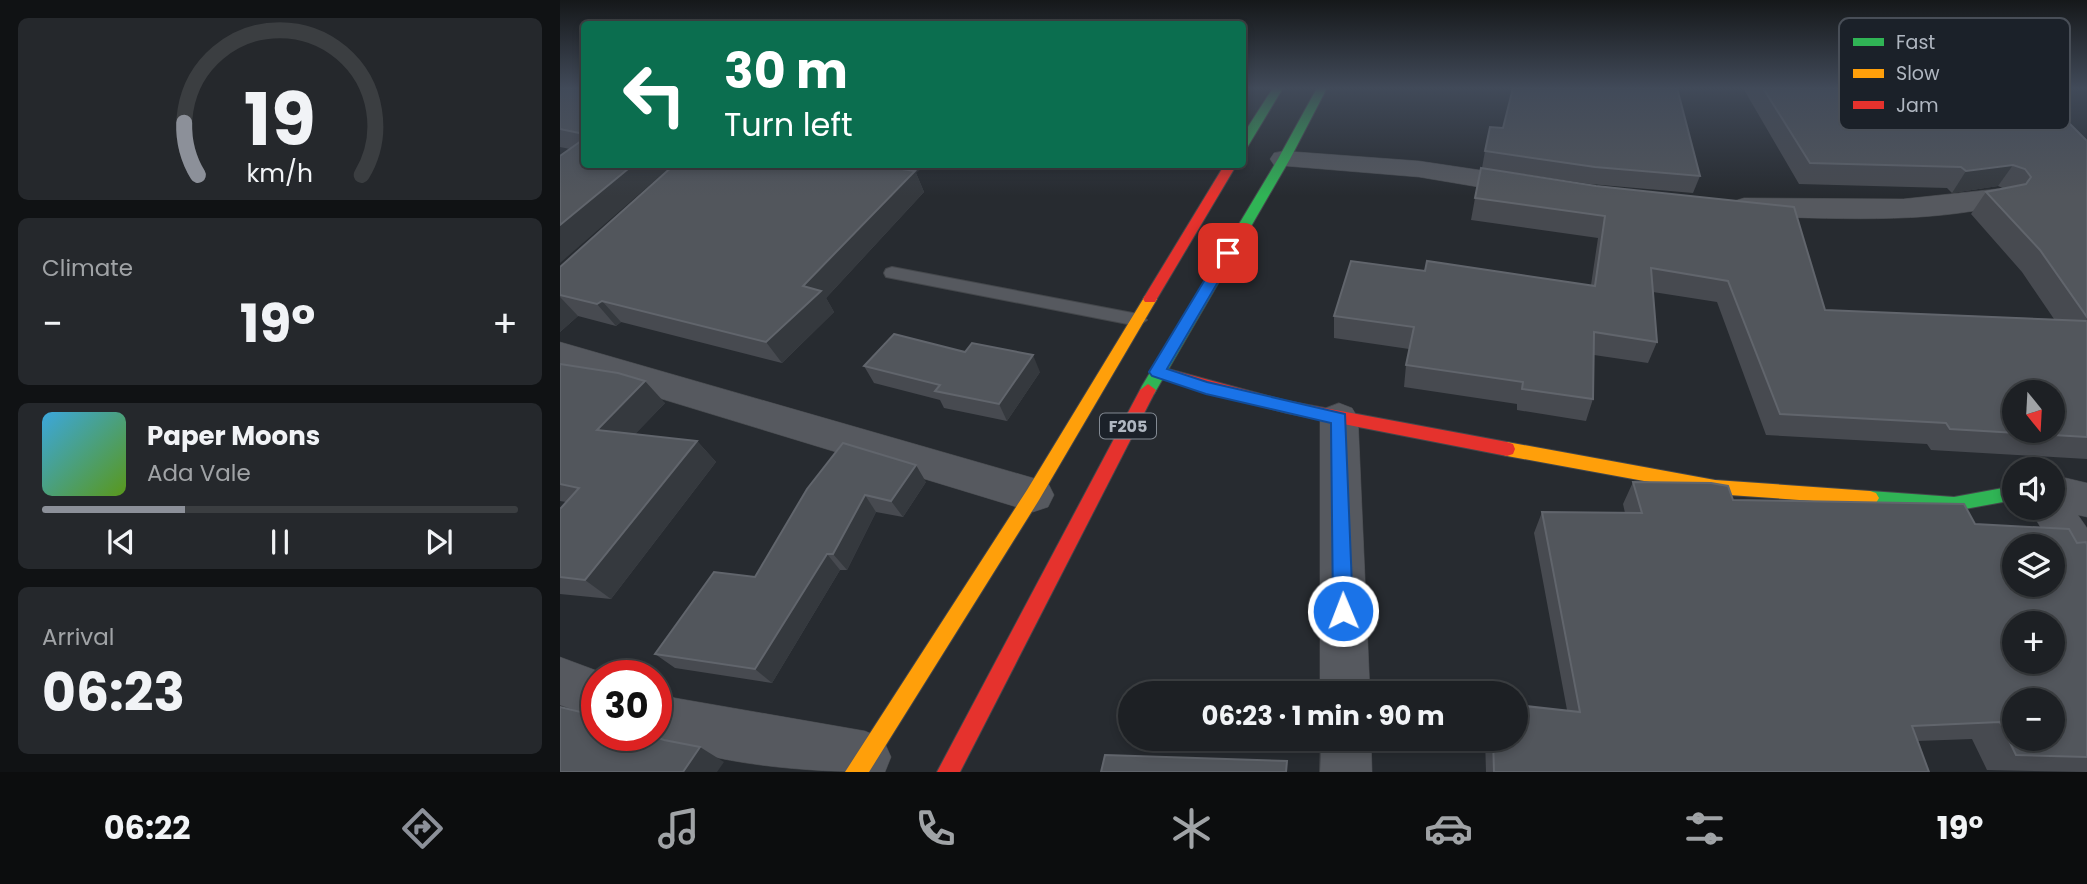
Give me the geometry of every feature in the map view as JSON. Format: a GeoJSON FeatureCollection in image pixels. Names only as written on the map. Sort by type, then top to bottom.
{"type":"FeatureCollection","features":[{"type":"Feature","properties":{"kind":"main road"},"geometry":{"type":"LineString","coordinates":[[1246,140],[1256,124]]}},
{"type":"Feature","properties":{"kind":"main road","name":"F205"},"geometry":{"type":"LineString","coordinates":[[948,772],[1157,372],[1303,124]]}},
{"type":"Feature","properties":{"kind":"main road","name":"F205"},"geometry":{"type":"LineString","coordinates":[[860,765],[1033,495],[1229,168]]}},
{"type":"Feature","properties":{"kind":"main road"},"geometry":{"type":"LineString","coordinates":[[1157,372],[1206,388],[1339,418],[1715,487],[1954,504],[2002,495]]}},
{"type":"Feature","properties":{"kind":"street"},"geometry":{"type":"LineString","coordinates":[[1284,159],[1419,169],[1550,190]]}},
{"type":"Feature","properties":{"kind":"street"},"geometry":{"type":"LineString","coordinates":[[1715,207],[1820,209],[1923,206],[1998,198]]}},
{"type":"Feature","properties":{"kind":"street"},"geometry":{"type":"LineString","coordinates":[[560,355],[1033,495]]}},
{"type":"Feature","properties":{"kind":"street"},"geometry":{"type":"LineString","coordinates":[[1339,418],[1345,681]]}},
{"type":"Feature","properties":{"kind":"street"},"geometry":{"type":"LineString","coordinates":[[2065,495],[2087,500]]}},
{"type":"Feature","properties":{"kind":"street"},"geometry":{"type":"LineString","coordinates":[[2057,520],[2087,564]]}},
{"type":"Feature","properties":{"kind":"street"},"geometry":{"type":"LineString","coordinates":[[560,681],[581,688]]}},
{"type":"Feature","properties":{"kind":"street"},"geometry":{"type":"LineString","coordinates":[[672,722],[860,765]]}},
{"type":"Feature","properties":{"kind":"street"},"geometry":{"type":"LineString","coordinates":[[1346,751],[1346,772]]}},
{"type":"Feature","properties":{"kind":"lane"},"geometry":{"type":"LineString","coordinates":[[892,274],[1138,320]]}},
{"type":"Feature","properties":{"kind":"building"},"geometry":{"type":"Polygon","coordinates":[[[560,124],[581,124],[581,133],[560,129],[560,124]]]}},
{"type":"Feature","properties":{"kind":"building"},"geometry":{"type":"Polygon","coordinates":[[[1504,124],[1686,124],[1700,176],[1595,167],[1485,151],[1490,127],[1503,128],[1504,124]]]}},
{"type":"Feature","properties":{"kind":"building"},"geometry":{"type":"Polygon","coordinates":[[[1786,124],[1839,124],[1839,130],[2070,130],[2070,124],[2087,141],[2087,317],[2040,250],[1986,192],[2026,184],[2031,177],[2025,169],[2013,165],[1966,171],[1961,167],[1810,163],[1786,124]]]}},
{"type":"Feature","properties":{"kind":"building"},"geometry":{"type":"Polygon","coordinates":[[[581,141],[581,168],[629,168],[560,225],[560,156],[581,141]]]}},
{"type":"Feature","properties":{"kind":"building"},"geometry":{"type":"Polygon","coordinates":[[[671,168],[896,168],[915,171],[803,286],[821,291],[766,342],[602,301],[597,304],[560,295],[560,267],[671,168]]]}},
{"type":"Feature","properties":{"kind":"building"},"geometry":{"type":"Polygon","coordinates":[[[1481,168],[1596,186],[1794,207],[1825,310],[2087,321],[2087,437],[2065,436],[2065,380],[2002,380],[2002,432],[1950,429],[1946,423],[1780,414],[1728,281],[1651,268],[1657,342],[1594,332],[1593,399],[1522,389],[1523,382],[1406,365],[1414,327],[1334,316],[1351,261],[1425,271],[1427,261],[1595,286],[1605,216],[1475,198],[1481,168]]]}},
{"type":"Feature","properties":{"kind":"building"},"geometry":{"type":"Polygon","coordinates":[[[894,334],[965,352],[972,343],[1033,355],[999,404],[935,391],[940,385],[864,366],[894,334]]]}},
{"type":"Feature","properties":{"kind":"building"},"geometry":{"type":"Polygon","coordinates":[[[560,364],[618,373],[645,381],[597,430],[697,441],[585,580],[560,577],[560,509],[579,488],[560,484],[560,364]]]}},
{"type":"Feature","properties":{"kind":"building"},"geometry":{"type":"Polygon","coordinates":[[[843,443],[916,465],[891,501],[865,495],[833,554],[827,554],[755,669],[655,654],[714,572],[755,577],[807,489],[843,443]]]}},
{"type":"Feature","properties":{"kind":"building"},"geometry":{"type":"Polygon","coordinates":[[[1633,482],[1711,483],[1728,486],[1733,500],[1964,504],[1975,524],[2069,529],[2077,543],[2086,542],[2087,545],[2087,757],[2016,755],[2014,751],[2065,751],[2065,688],[2002,688],[2002,726],[2000,722],[1912,726],[1929,772],[1494,772],[1493,751],[1528,751],[1528,706],[1580,712],[1542,512],[1642,513],[1633,482]]]}},
{"type":"Feature","properties":{"kind":"building"},"geometry":{"type":"Polygon","coordinates":[[[560,707],[581,712],[581,751],[672,751],[672,742],[700,747],[683,772],[560,772],[560,707]]]}},
{"type":"Feature","properties":{"kind":"building"},"geometry":{"type":"Polygon","coordinates":[[[1105,755],[1287,761],[1286,772],[1101,772],[1105,755]]]}},
{"type":"Feature","properties":{"kind":"traffic: fast"},"geometry":{"type":"LineString","coordinates":[[1246,140],[1256,124]]}},
{"type":"Feature","properties":{"kind":"traffic: fast"},"geometry":{"type":"LineString","coordinates":[[1148,390],[1303,124]]}},
{"type":"Feature","properties":{"kind":"traffic: fast"},"geometry":{"type":"LineString","coordinates":[[1870,498],[1954,504],[2002,495]]}},
{"type":"Feature","properties":{"kind":"traffic: slow"},"geometry":{"type":"LineString","coordinates":[[856,772],[1033,495],[1150,299]]}},
{"type":"Feature","properties":{"kind":"traffic: slow"},"geometry":{"type":"LineString","coordinates":[[1507,449],[1715,487],[1870,498]]}},
{"type":"Feature","properties":{"kind":"traffic: jam"},"geometry":{"type":"LineString","coordinates":[[1150,299],[1229,168]]}},
{"type":"Feature","properties":{"kind":"traffic: jam"},"geometry":{"type":"LineString","coordinates":[[1157,372],[1287,407],[1507,449]]}},
{"type":"Feature","properties":{"kind":"traffic: jam"},"geometry":{"type":"LineString","coordinates":[[948,772],[1148,390]]}},
{"type":"Feature","properties":{"kind":"route"},"geometry":{"type":"LineString","coordinates":[[1228,253],[1157,372],[1206,388],[1339,418],[1343,611]]}}]}
